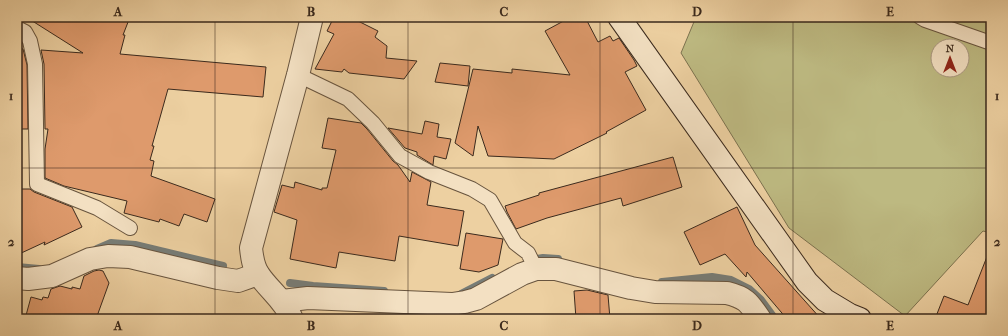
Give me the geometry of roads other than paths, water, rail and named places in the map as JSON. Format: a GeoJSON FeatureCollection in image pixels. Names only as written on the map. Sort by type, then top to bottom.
{"type":"FeatureCollection","features":[{"type":"Feature","properties":{"kind":"street"},"geometry":{"type":"LineString","coordinates":[[312,17],[298,75],[251,248],[252,258],[258,274],[287,310],[308,298],[452,304],[459,303],[476,299],[522,274],[532,262],[631,288],[655,292],[732,294],[748,302],[760,319]]}},
{"type":"Feature","properties":{"kind":"street"},"geometry":{"type":"LineString","coordinates":[[620,17],[807,282],[825,300],[850,315],[860,319]]}},
{"type":"Feature","properties":{"kind":"street"},"geometry":{"type":"LineString","coordinates":[[17,278],[28,279],[52,276],[90,259],[108,256],[130,257],[218,278],[238,281],[258,274]]}},
{"type":"Feature","properties":{"kind":"lane"},"geometry":{"type":"LineString","coordinates":[[920,17],[991,43]]}},
{"type":"Feature","properties":{"kind":"lane"},"geometry":{"type":"LineString","coordinates":[[17,28],[25,32],[30,41],[34,64],[37,184],[97,208],[130,228]]}},
{"type":"Feature","properties":{"kind":"lane"},"geometry":{"type":"LineString","coordinates":[[298,75],[348,99],[373,123],[400,156],[429,172],[472,189],[490,200],[515,243],[532,262]]}},
{"type":"Feature","properties":{"kind":"waterway"},"geometry":{"type":"LineString","coordinates":[[97,249],[111,243],[135,245],[223,266]]}},
{"type":"Feature","properties":{"kind":"waterway"},"geometry":{"type":"LineString","coordinates":[[531,260],[543,258],[558,259]]}},
{"type":"Feature","properties":{"kind":"waterway"},"geometry":{"type":"LineString","coordinates":[[17,267],[39,269]]}},
{"type":"Feature","properties":{"kind":"waterway"},"geometry":{"type":"LineString","coordinates":[[662,282],[712,277],[731,280],[749,289],[761,300],[775,319]]}},
{"type":"Feature","properties":{"kind":"waterway"},"geometry":{"type":"LineString","coordinates":[[461,294],[492,278]]}},
{"type":"Feature","properties":{"kind":"waterway"},"geometry":{"type":"LineString","coordinates":[[290,283],[384,291]]}}]}
